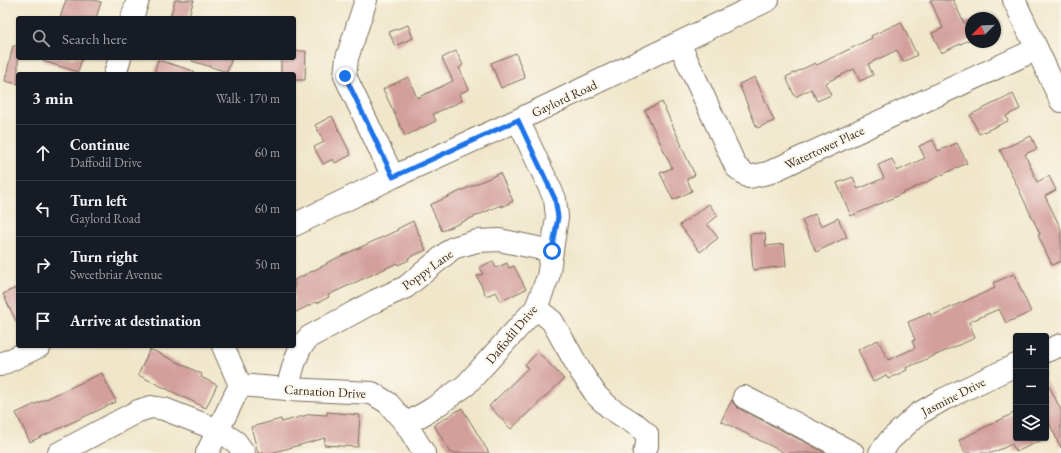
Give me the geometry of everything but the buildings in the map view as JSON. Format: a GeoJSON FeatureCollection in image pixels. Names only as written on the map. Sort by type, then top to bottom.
{"type":"FeatureCollection","features":[{"type":"Feature","properties":{"kind":"street"},"geometry":{"type":"LineString","coordinates":[[133,16],[138,0]]}},
{"type":"Feature","properties":{"kind":"street"},"geometry":{"type":"LineString","coordinates":[[366,0],[348,58],[345,76],[393,177]]}},
{"type":"Feature","properties":{"kind":"street","name":"Gaylord Road"},"geometry":{"type":"LineString","coordinates":[[296,225],[393,177],[518,120],[768,0]]}},
{"type":"Feature","properties":{"kind":"street"},"geometry":{"type":"LineString","coordinates":[[1014,0],[1061,101]]}},
{"type":"Feature","properties":{"kind":"street","name":"Watertower Place"},"geometry":{"type":"LineString","coordinates":[[679,43],[736,167],[749,177],[768,172],[1037,49]]}},
{"type":"Feature","properties":{"kind":"street"},"geometry":{"type":"LineString","coordinates":[[116,72],[119,60]]}},
{"type":"Feature","properties":{"kind":"street","name":"Daffodil Drive"},"geometry":{"type":"LineString","coordinates":[[406,424],[432,409],[466,385],[536,308],[548,276],[558,217],[555,199],[518,120]]}},
{"type":"Feature","properties":{"kind":"street","name":"Poppy Lane"},"geometry":{"type":"LineString","coordinates":[[287,389],[300,348],[309,337],[375,300],[406,286],[453,248],[477,241],[499,240],[552,251]]}},
{"type":"Feature","properties":{"kind":"street"},"geometry":{"type":"LineString","coordinates":[[536,308],[552,321],[598,396],[610,408],[638,426],[647,434],[647,446],[644,453]]}},
{"type":"Feature","properties":{"kind":"street"},"geometry":{"type":"LineString","coordinates":[[1049,351],[1061,345]]}},
{"type":"Feature","properties":{"kind":"street"},"geometry":{"type":"LineString","coordinates":[[0,365],[36,348]]}},
{"type":"Feature","properties":{"kind":"street"},"geometry":{"type":"LineString","coordinates":[[207,453],[240,385],[224,348]]}},
{"type":"Feature","properties":{"kind":"street","name":"Jasmine Drive"},"geometry":{"type":"LineString","coordinates":[[880,453],[890,440],[918,414],[944,399],[1013,366]]}},
{"type":"Feature","properties":{"kind":"street","name":"Carnation Drive"},"geometry":{"type":"LineString","coordinates":[[240,385],[372,393],[388,403],[406,424],[424,453]]}},
{"type":"Feature","properties":{"kind":"street"},"geometry":{"type":"LineString","coordinates":[[744,397],[853,453]]}},
{"type":"Feature","properties":{"kind":"street"},"geometry":{"type":"LineString","coordinates":[[59,453],[138,411],[151,407],[164,409],[218,430],[236,442],[244,453]]}},
{"type":"Feature","properties":{"kind":"route"},"geometry":{"type":"LineString","coordinates":[[345,76],[393,177],[518,120],[555,199],[558,217],[552,251]]}}]}
